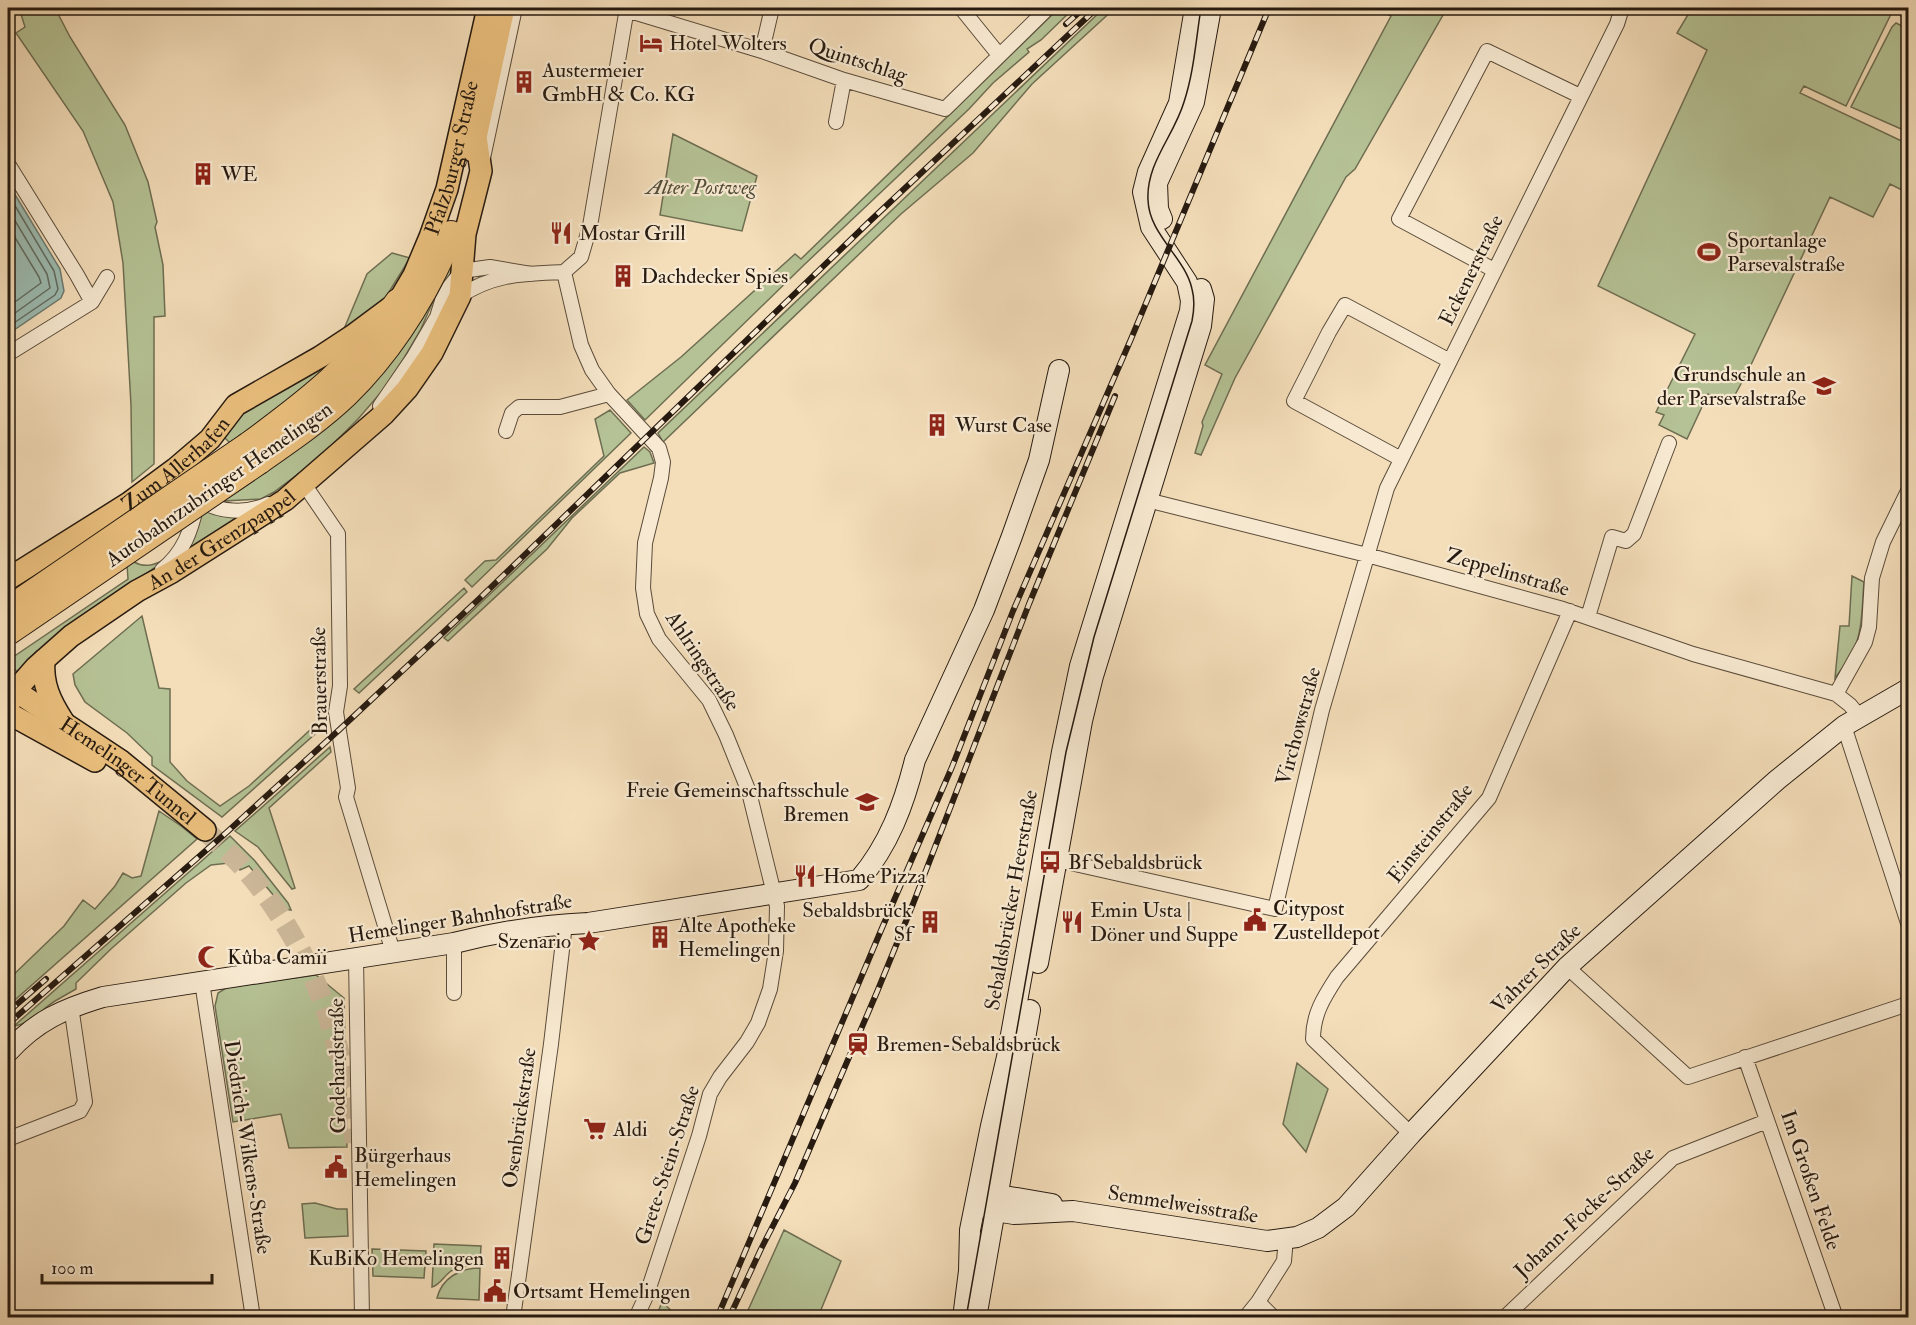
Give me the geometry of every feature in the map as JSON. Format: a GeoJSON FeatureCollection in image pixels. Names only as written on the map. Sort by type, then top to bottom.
{"type":"FeatureCollection","features":[{"type":"Feature","properties":{"kind":"highway","name":"Autobahnzubringer Hemelingen"},"geometry":{"type":"LineString","coordinates":[[8,610],[254,453],[322,415],[346,394],[374,363],[412,313],[451,234]]}},
{"type":"Feature","properties":{"kind":"highway","name":"Autobahnzubringer Hemelingen"},"geometry":{"type":"LineString","coordinates":[[8,632],[254,453],[331,381],[373,336],[398,302]]}},
{"type":"Feature","properties":{"kind":"main road","name":"Pfalzburger Straße"},"geometry":{"type":"LineString","coordinates":[[398,302],[414,275],[447,189],[488,8]]}},
{"type":"Feature","properties":{"kind":"main road","name":"Pfalzburger Straße"},"geometry":{"type":"LineString","coordinates":[[460,296],[465,234],[474,177],[476,137],[504,8]]}},
{"type":"Feature","properties":{"kind":"main road"},"geometry":{"type":"LineString","coordinates":[[1187,103],[1195,8]]}},
{"type":"Feature","properties":{"kind":"main road"},"geometry":{"type":"LineString","coordinates":[[1140,499],[1191,301],[1186,282],[1151,227],[1143,192],[1148,172],[1187,103],[1211,8]]}},
{"type":"Feature","properties":{"kind":"main road","name":"Autobahnzubringer Hemelingen"},"geometry":{"type":"LineString","coordinates":[[451,234],[474,177]]}},
{"type":"Feature","properties":{"kind":"main road","name":"An der Grenzpappel"},"geometry":{"type":"LineString","coordinates":[[10,695],[71,636],[137,591],[172,572],[285,500],[384,414],[407,389],[432,353],[460,296]]}},
{"type":"Feature","properties":{"kind":"main road","name":"Zum Allerhafen"},"geometry":{"type":"LineString","coordinates":[[8,579],[129,503],[194,454],[210,439],[236,405],[320,357],[398,302]]}},
{"type":"Feature","properties":{"kind":"main road","name":"Hemelinger Bahnhofstraße"},"geometry":{"type":"LineString","coordinates":[[9,1048],[42,1022],[71,1006],[103,997],[454,943],[477,937],[565,924],[598,922],[859,880],[889,838],[909,786],[926,765],[947,694],[984,610],[1039,460],[1059,370]]}},
{"type":"Feature","properties":{"kind":"main road","name":"Sebaldsbrücker Heerstraße"},"geometry":{"type":"LineString","coordinates":[[976,1317],[1057,860],[1093,676],[1140,499]]}},
{"type":"Feature","properties":{"kind":"main road","name":"Sebaldsbrücker Heerstraße"},"geometry":{"type":"LineString","coordinates":[[963,1317],[969,1271],[970,1230],[1007,1057],[1080,666],[1140,499]]}},
{"type":"Feature","properties":{"kind":"main road"},"geometry":{"type":"LineString","coordinates":[[44,660],[44,684],[51,702],[65,725]]}},
{"type":"Feature","properties":{"kind":"main road","name":"Vahrer Straße"},"geometry":{"type":"LineString","coordinates":[[1286,1238],[1297,1237],[1318,1228],[1346,1208],[1411,1134],[1567,967],[1777,780],[1852,721],[1908,689]]}},
{"type":"Feature","properties":{"kind":"main road","name":"Hemelinger Tunnel"},"geometry":{"type":"LineString","coordinates":[[8,713],[74,748],[205,830],[121,761],[65,725],[10,695]]}},
{"type":"Feature","properties":{"kind":"main road","name":"Semmelweisstraße"},"geometry":{"type":"LineString","coordinates":[[976,1202],[1063,1206],[1073,1211]]}},
{"type":"Feature","properties":{"kind":"main road","name":"Semmelweisstraße"},"geometry":{"type":"LineString","coordinates":[[996,1203],[1014,1214],[1073,1211],[1267,1241],[1286,1238]]}},
{"type":"Feature","properties":{"kind":"main road"},"geometry":{"type":"LineString","coordinates":[[986,1263],[995,1256],[1006,1226],[1014,1214]]}},
{"type":"Feature","properties":{"kind":"street","name":"Pfalzburger Straße"},"geometry":{"type":"LineString","coordinates":[[474,177],[514,8]]}},
{"type":"Feature","properties":{"kind":"street"},"geometry":{"type":"LineString","coordinates":[[460,296],[477,285],[496,278],[564,272],[581,257],[590,226],[624,8]]}},
{"type":"Feature","properties":{"kind":"street","name":"Quintschlag"},"geometry":{"type":"LineString","coordinates":[[624,8],[762,51],[844,80],[945,109],[1048,8]]}},
{"type":"Feature","properties":{"kind":"street"},"geometry":{"type":"LineString","coordinates":[[762,51],[772,8]]}},
{"type":"Feature","properties":{"kind":"street"},"geometry":{"type":"LineString","coordinates":[[961,8],[999,55]]}},
{"type":"Feature","properties":{"kind":"street","name":"Eckenerstraße"},"geometry":{"type":"LineString","coordinates":[[1367,555],[1387,488],[1617,24],[1622,8]]}},
{"type":"Feature","properties":{"kind":"street"},"geometry":{"type":"LineString","coordinates":[[1905,8],[1908,14]]}},
{"type":"Feature","properties":{"kind":"street"},"geometry":{"type":"LineString","coordinates":[[1494,270],[1400,219],[1487,51],[1580,96]]}},
{"type":"Feature","properties":{"kind":"street"},"geometry":{"type":"LineString","coordinates":[[836,122],[844,80]]}},
{"type":"Feature","properties":{"kind":"street"},"geometry":{"type":"LineString","coordinates":[[8,164],[92,302]]}},
{"type":"Feature","properties":{"kind":"street"},"geometry":{"type":"LineString","coordinates":[[462,271],[490,267],[531,274]]}},
{"type":"Feature","properties":{"kind":"street","name":"An der Grenzpappel"},"geometry":{"type":"LineString","coordinates":[[353,441],[406,369],[437,317],[450,286],[462,271]]}},
{"type":"Feature","properties":{"kind":"street"},"geometry":{"type":"LineString","coordinates":[[506,430],[512,413],[519,407],[560,407],[609,394],[592,370],[581,345],[564,272]]}},
{"type":"Feature","properties":{"kind":"street"},"geometry":{"type":"LineString","coordinates":[[8,354],[92,302],[107,277]]}},
{"type":"Feature","properties":{"kind":"street"},"geometry":{"type":"LineString","coordinates":[[1401,459],[1294,401],[1329,332],[1346,305],[1450,361]]}},
{"type":"Feature","properties":{"kind":"street","name":"Ahlringstraße"},"geometry":{"type":"LineString","coordinates":[[609,394],[659,448],[663,462],[645,543],[643,588],[647,614],[659,639],[709,700],[726,735],[749,792],[775,893]]}},
{"type":"Feature","properties":{"kind":"street"},"geometry":{"type":"LineString","coordinates":[[1588,618],[1612,537],[1626,541],[1634,534],[1669,443]]}},
{"type":"Feature","properties":{"kind":"street","name":"An der Grenzpappel"},"geometry":{"type":"LineString","coordinates":[[129,503],[167,484],[183,488],[211,507],[241,511],[265,506],[303,484]]}},
{"type":"Feature","properties":{"kind":"street","name":"Brauerstraße"},"geometry":{"type":"LineString","coordinates":[[303,484],[338,534],[340,686],[336,712],[348,788],[346,797],[393,952]]}},
{"type":"Feature","properties":{"kind":"street"},"geometry":{"type":"LineString","coordinates":[[1836,694],[1865,642],[1869,627],[1872,578],[1883,542],[1908,491]]}},
{"type":"Feature","properties":{"kind":"street","name":"An der Grenzpappel"},"geometry":{"type":"LineString","coordinates":[[137,591],[180,553],[193,523],[198,499]]}},
{"type":"Feature","properties":{"kind":"street","name":"Zeppelinstraße"},"geometry":{"type":"LineString","coordinates":[[1140,499],[1367,555],[1570,611],[1693,654],[1836,694],[1850,705],[1852,721]]}},
{"type":"Feature","properties":{"kind":"street","name":"Virchowstraße"},"geometry":{"type":"LineString","coordinates":[[1057,860],[1275,909],[1322,710],[1367,555]]}},
{"type":"Feature","properties":{"kind":"street","name":"Einsteinstraße"},"geometry":{"type":"LineString","coordinates":[[1411,1134],[1313,1039],[1313,1022],[1322,1000],[1337,977],[1489,798],[1570,611]]}},
{"type":"Feature","properties":{"kind":"street"},"geometry":{"type":"LineString","coordinates":[[1852,721],[1908,923]]}},
{"type":"Feature","properties":{"kind":"street","name":"Grete-Stein-Straße"},"geometry":{"type":"LineString","coordinates":[[636,1317],[647,1294],[699,1136],[710,1094],[758,1023],[770,989],[776,951],[775,893]]}},
{"type":"Feature","properties":{"kind":"street","name":"Osenbrückstraße"},"geometry":{"type":"LineString","coordinates":[[513,1317],[551,1044],[565,924]]}},
{"type":"Feature","properties":{"kind":"street"},"geometry":{"type":"LineString","coordinates":[[454,943],[454,993]]}},
{"type":"Feature","properties":{"kind":"street","name":"Godehardstraße"},"geometry":{"type":"LineString","coordinates":[[356,958],[362,1317]]}},
{"type":"Feature","properties":{"kind":"street"},"geometry":{"type":"LineString","coordinates":[[1567,967],[1688,1077],[1908,1004]]}},
{"type":"Feature","properties":{"kind":"street","name":"Diedrich-Wilkens-Straße"},"geometry":{"type":"LineString","coordinates":[[202,982],[253,1317]]}},
{"type":"Feature","properties":{"kind":"street"},"geometry":{"type":"LineString","coordinates":[[8,1139],[80,1111],[85,1102],[71,1006]]}},
{"type":"Feature","properties":{"kind":"street","name":"Im Großen Felde"},"geometry":{"type":"LineString","coordinates":[[1745,1057],[1836,1317]]}},
{"type":"Feature","properties":{"kind":"street","name":"Johann-Focke-Straße"},"geometry":{"type":"LineString","coordinates":[[1512,1315],[1673,1158],[1767,1121]]}},
{"type":"Feature","properties":{"kind":"street"},"geometry":{"type":"LineString","coordinates":[[1245,1317],[1258,1302],[1284,1261],[1286,1238]]}},
{"type":"Feature","properties":{"kind":"street"},"geometry":{"type":"LineString","coordinates":[[1258,1302],[1274,1317]]}},
{"type":"Feature","properties":{"kind":"green space"},"geometry":{"type":"Polygon","coordinates":[[[19,8],[55,8],[70,37],[125,125],[148,182],[163,265],[165,316],[154,317],[154,464],[132,482],[131,405],[123,263],[113,202],[83,131],[16,33],[25,27],[19,8]]]}},
{"type":"Feature","properties":{"kind":"green space"},"geometry":{"type":"Polygon","coordinates":[[[1059,8],[1074,8],[1041,40],[1027,49],[1029,52],[993,83],[969,109],[645,420],[627,400],[681,357],[795,254],[801,259],[1059,8]]]}},
{"type":"Feature","properties":{"kind":"green space"},"geometry":{"type":"Polygon","coordinates":[[[1104,8],[1115,8],[1032,84],[973,153],[901,214],[663,442],[658,433],[1104,8]]]}},
{"type":"Feature","properties":{"kind":"green space"},"geometry":{"type":"Polygon","coordinates":[[[1375,8],[1447,8],[1355,169],[1346,177],[1235,378],[1201,455],[1195,453],[1203,426],[1202,422],[1222,374],[1205,365],[1391,16],[1375,8]]]}},
{"type":"Feature","properties":{"kind":"green space","name":"Sportanlage Parsevalstraße"},"geometry":{"type":"Polygon","coordinates":[[[1692,8],[1894,8],[1846,106],[1804,86],[1800,93],[1908,144],[1908,193],[1890,184],[1873,217],[1830,197],[1749,369],[1730,404],[1708,394],[1687,439],[1659,425],[1664,415],[1656,412],[1695,334],[1598,286],[1707,50],[1677,33],[1692,8]]]}},
{"type":"Feature","properties":{"kind":"green space"},"geometry":{"type":"Polygon","coordinates":[[[1896,23],[1908,29],[1908,132],[1851,107],[1896,23]]]}},
{"type":"Feature","properties":{"kind":"green space","name":"Alter Postweg"},"geometry":{"type":"Polygon","coordinates":[[[673,134],[757,176],[742,231],[660,215],[673,134]]]}},
{"type":"Feature","properties":{"kind":"green space"},"geometry":{"type":"Polygon","coordinates":[[[457,230],[452,274],[439,288],[420,331],[404,358],[383,390],[358,419],[318,459],[274,492],[261,499],[223,501],[269,470],[267,465],[457,230]]]}},
{"type":"Feature","properties":{"kind":"green space"},"geometry":{"type":"Polygon","coordinates":[[[392,253],[410,258],[384,300],[344,329],[367,274],[392,253]]]}},
{"type":"Feature","properties":{"kind":"green space"},"geometry":{"type":"Polygon","coordinates":[[[358,337],[333,369],[230,443],[222,435],[240,409],[358,337]]]}},
{"type":"Feature","properties":{"kind":"green space"},"geometry":{"type":"Polygon","coordinates":[[[610,410],[631,433],[472,587],[465,580],[485,561],[496,560],[604,456],[595,419],[610,410]]]}},
{"type":"Feature","properties":{"kind":"green space"},"geometry":{"type":"Polygon","coordinates":[[[644,447],[650,452],[654,463],[620,473],[572,518],[547,549],[448,641],[444,638],[644,447]]]}},
{"type":"Feature","properties":{"kind":"green space"},"geometry":{"type":"Polygon","coordinates":[[[207,509],[244,515],[179,564],[200,514],[207,509]]]}},
{"type":"Feature","properties":{"kind":"green space"},"geometry":{"type":"Polygon","coordinates":[[[169,557],[21,674],[8,665],[8,649],[13,657],[128,579],[127,565],[134,562],[152,565],[169,557]]]}},
{"type":"Feature","properties":{"kind":"green space"},"geometry":{"type":"Polygon","coordinates":[[[1852,576],[1864,582],[1860,628],[1852,654],[1835,678],[1840,626],[1849,626],[1852,576]]]}},
{"type":"Feature","properties":{"kind":"green space"},"geometry":{"type":"Polygon","coordinates":[[[464,588],[467,592],[359,693],[354,689],[464,588]]]}},
{"type":"Feature","properties":{"kind":"green space"},"geometry":{"type":"Polygon","coordinates":[[[142,616],[159,688],[170,689],[170,762],[187,781],[220,806],[249,786],[321,720],[324,726],[222,817],[152,765],[152,757],[127,733],[85,702],[75,685],[73,674],[142,616]]]}},
{"type":"Feature","properties":{"kind":"green space"},"geometry":{"type":"Polygon","coordinates":[[[330,747],[331,752],[269,808],[295,888],[292,889],[258,847],[235,831],[330,747]]]}},
{"type":"Feature","properties":{"kind":"green space"},"geometry":{"type":"Polygon","coordinates":[[[159,811],[197,839],[8,1006],[8,980],[64,926],[83,900],[95,909],[123,873],[132,878],[141,876],[159,811]]]}},
{"type":"Feature","properties":{"kind":"green space"},"geometry":{"type":"Polygon","coordinates":[[[230,836],[255,861],[291,910],[285,909],[249,866],[240,870],[238,862],[211,865],[186,883],[112,948],[76,983],[76,989],[30,1020],[14,1026],[230,836]]]}},
{"type":"Feature","properties":{"kind":"green space"},"geometry":{"type":"Polygon","coordinates":[[[316,975],[344,998],[347,1147],[289,1148],[281,1114],[233,1122],[215,1006],[218,993],[228,987],[316,975]]]}},
{"type":"Feature","properties":{"kind":"green space"},"geometry":{"type":"Polygon","coordinates":[[[1297,1063],[1328,1089],[1306,1152],[1283,1124],[1297,1063]]]}},
{"type":"Feature","properties":{"kind":"green space"},"geometry":{"type":"Polygon","coordinates":[[[315,1203],[337,1209],[347,1209],[348,1236],[305,1238],[302,1204],[315,1203]]]}},
{"type":"Feature","properties":{"kind":"green space"},"geometry":{"type":"Polygon","coordinates":[[[784,1230],[841,1261],[818,1317],[745,1317],[784,1230]]]}},
{"type":"Feature","properties":{"kind":"green space"},"geometry":{"type":"Polygon","coordinates":[[[434,1244],[481,1246],[480,1262],[451,1271],[432,1287],[434,1244]]]}},
{"type":"Feature","properties":{"kind":"green space"},"geometry":{"type":"Polygon","coordinates":[[[372,1249],[426,1251],[424,1278],[373,1276],[372,1249]]]}},
{"type":"Feature","properties":{"kind":"green space"},"geometry":{"type":"Polygon","coordinates":[[[480,1268],[479,1300],[437,1298],[443,1285],[453,1276],[459,1272],[480,1268]]]}},
{"type":"Feature","properties":{"kind":"green space"},"geometry":{"type":"Polygon","coordinates":[[[662,1302],[677,1316],[677,1317],[656,1317],[662,1302]]]}},
{"type":"Feature","properties":{"kind":"water"},"geometry":{"type":"Polygon","coordinates":[[[8,183],[60,269],[64,291],[61,298],[8,334],[8,183]]]}},
{"type":"Feature","properties":{"kind":"tunnel"},"geometry":{"type":"LineString","coordinates":[[205,830],[244,868],[263,891],[295,941],[309,968],[339,1051],[355,1143]]}},
{"type":"Feature","properties":{"kind":"tram line"},"geometry":{"type":"LineString","coordinates":[[966,1318],[1066,752],[1094,637],[1193,317],[1194,297],[1188,277],[1154,224],[1148,200],[1151,174],[1180,114],[1187,91],[1201,8]]}},
{"type":"Feature","properties":{"kind":"railway"},"geometry":{"type":"LineString","coordinates":[[1066,24],[1084,8]]}},
{"type":"Feature","properties":{"kind":"railway"},"geometry":{"type":"LineString","coordinates":[[8,1024],[227,832],[339,730],[479,599],[870,221],[1097,8]]}},
{"type":"Feature","properties":{"kind":"railway"},"geometry":{"type":"LineString","coordinates":[[717,1318],[952,767],[1013,611],[1131,339],[1269,8]]}},
{"type":"Feature","properties":{"kind":"railway"},"geometry":{"type":"LineString","coordinates":[[729,1318],[795,1183],[877,992],[1029,604],[1115,396]]}},
{"type":"Feature","properties":{"kind":"railway"},"geometry":{"type":"LineString","coordinates":[[8,1012],[46,979]]}},
{"type":"Feature","properties":{"kind":"place","name":"Hotel Wolters"},"geometry":{"type":"Point","coordinates":[651,43]}},
{"type":"Feature","properties":{"kind":"place","name":"Austermeier GmbH & Co. KG"},"geometry":{"type":"Point","coordinates":[524,82]}},
{"type":"Feature","properties":{"kind":"place","name":"WE"},"geometry":{"type":"Point","coordinates":[203,174]}},
{"type":"Feature","properties":{"kind":"place","name":"Mostar Grill"},"geometry":{"type":"Point","coordinates":[561,233]}},
{"type":"Feature","properties":{"kind":"place","name":"Sportanlage Parsevalstraße"},"geometry":{"type":"Point","coordinates":[1709,252]}},
{"type":"Feature","properties":{"kind":"place","name":"Dachdecker Spies"},"geometry":{"type":"Point","coordinates":[623,276]}},
{"type":"Feature","properties":{"kind":"place","name":"Grundschule an der Parsevalstraße"},"geometry":{"type":"Point","coordinates":[1824,386]}},
{"type":"Feature","properties":{"kind":"place","name":"Wurst Case"},"geometry":{"type":"Point","coordinates":[937,425]}},
{"type":"Feature","properties":{"kind":"place","name":"Freie Gemeinschaftsschule Bremen"},"geometry":{"type":"Point","coordinates":[867,802]}},
{"type":"Feature","properties":{"kind":"place","name":"Bf Sebaldsbrück"},"geometry":{"type":"Point","coordinates":[1050,862]}},
{"type":"Feature","properties":{"kind":"place","name":"Home Pizza"},"geometry":{"type":"Point","coordinates":[805,876]}},
{"type":"Feature","properties":{"kind":"place","name":"Citypost Zustelldepot"},"geometry":{"type":"Point","coordinates":[1255,920]}},
{"type":"Feature","properties":{"kind":"place","name":"Sebaldsbrück Sf"},"geometry":{"type":"Point","coordinates":[930,922]}},
{"type":"Feature","properties":{"kind":"place","name":"Emin Usta | Döner und Suppe"},"geometry":{"type":"Point","coordinates":[1072,922]}},
{"type":"Feature","properties":{"kind":"place","name":"Alte Apotheke Hemelingen"},"geometry":{"type":"Point","coordinates":[660,937]}},
{"type":"Feature","properties":{"kind":"place","name":"Szenario"},"geometry":{"type":"Point","coordinates":[589,941]}},
{"type":"Feature","properties":{"kind":"place","name":"Kûba Camii"},"geometry":{"type":"Point","coordinates":[209,957]}},
{"type":"Feature","properties":{"kind":"place","name":"Bremen-Sebaldsbrück"},"geometry":{"type":"Point","coordinates":[858,1044]}},
{"type":"Feature","properties":{"kind":"place","name":"Aldi"},"geometry":{"type":"Point","coordinates":[595,1129]}},
{"type":"Feature","properties":{"kind":"place","name":"Bürgerhaus Hemelingen"},"geometry":{"type":"Point","coordinates":[336,1167]}},
{"type":"Feature","properties":{"kind":"place","name":"KuBiKo Hemelingen"},"geometry":{"type":"Point","coordinates":[502,1258]}},
{"type":"Feature","properties":{"kind":"place","name":"Ortsamt Hemelingen"},"geometry":{"type":"Point","coordinates":[495,1291]}}]}
